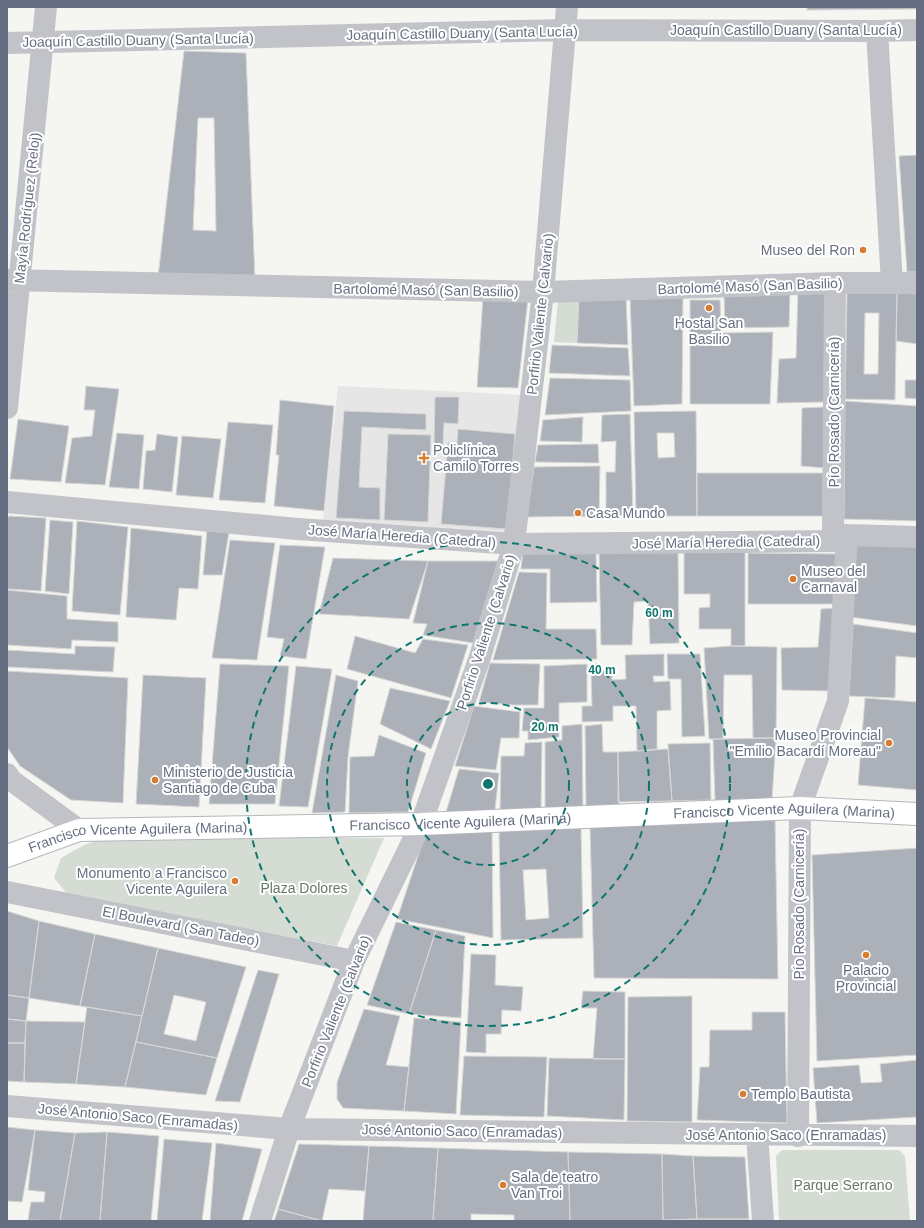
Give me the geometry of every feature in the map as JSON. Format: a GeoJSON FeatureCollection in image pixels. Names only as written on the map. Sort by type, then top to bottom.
{"type":"FeatureCollection","features":[{"type":"Feature","properties":{"kind":"main road","name":"Francisco Vicente Aguilera (Marina)"},"geometry":{"type":"LineString","coordinates":[[7,856],[79,830],[421,824],[800,808],[917,814]]}},
{"type":"Feature","properties":{"kind":"street","name":"Mayía Rodríguez (Reloj)"},"geometry":{"type":"LineString","coordinates":[[7,408],[13,280],[44,42],[46,7]]}},
{"type":"Feature","properties":{"kind":"street","name":"Porfirio Valiente (Calvario)"},"geometry":{"type":"LineString","coordinates":[[260,1221],[289,1129],[354,961],[421,824],[480,657],[514,544],[543,292],[567,7]]}},
{"type":"Feature","properties":{"kind":"street","name":"Joaquín Castillo Duany (Santa Lucía)"},"geometry":{"type":"LineString","coordinates":[[7,43],[565,30],[917,30]]}},
{"type":"Feature","properties":{"kind":"street"},"geometry":{"type":"LineString","coordinates":[[877,31],[892,283]]}},
{"type":"Feature","properties":{"kind":"street","name":"Bartolomé Masó (San Basilio)"},"geometry":{"type":"LineString","coordinates":[[13,280],[543,292],[835,283],[917,283]]}},
{"type":"Feature","properties":{"kind":"street","name":"Pío Rosado (Carnicería)"},"geometry":{"type":"LineString","coordinates":[[798,1136],[800,808],[839,696],[840,538],[835,283]]}},
{"type":"Feature","properties":{"kind":"street","name":"José María Heredia (Catedral)"},"geometry":{"type":"LineString","coordinates":[[7,502],[290,529],[514,544],[917,537]]}},
{"type":"Feature","properties":{"kind":"street"},"geometry":{"type":"LineString","coordinates":[[7,774],[12,780],[79,830]]}},
{"type":"Feature","properties":{"kind":"street","name":"El Boulevard (San Tadeo)"},"geometry":{"type":"LineString","coordinates":[[7,892],[354,961]]}},
{"type":"Feature","properties":{"kind":"street","name":"José Antonio Saco (Enramadas)"},"geometry":{"type":"LineString","coordinates":[[7,1106],[289,1129],[798,1136],[917,1136]]}},
{"type":"Feature","properties":{"kind":"street"},"geometry":{"type":"LineString","coordinates":[[757,1135],[763,1221]]}},
{"type":"Feature","properties":{"kind":"shaded area","name":"Policlínica Camilo Torres"},"geometry":{"type":"Polygon","coordinates":[[[338,386],[525,395],[509,533],[424,526],[323,522],[338,386]]]}},
{"type":"Feature","properties":{"kind":"green space"},"geometry":{"type":"Polygon","coordinates":[[[579,299],[577,343],[554,342],[558,300],[579,299]]]}},
{"type":"Feature","properties":{"kind":"green space","name":"Plaza Dolores"},"geometry":{"type":"Polygon","coordinates":[[[114,835],[384,838],[337,946],[68,895],[54,878],[61,858],[84,845],[114,835]]]}},
{"type":"Feature","properties":{"kind":"green space","name":"Parque Serrano"},"geometry":{"type":"Polygon","coordinates":[[[782,1150],[899,1150],[905,1156],[910,1221],[779,1221],[776,1156],[782,1150]]]}},
{"type":"Feature","properties":{"kind":"building"},"geometry":{"type":"Polygon","coordinates":[[[807,7],[917,7],[917,9],[807,10],[807,7]]]}},
{"type":"Feature","properties":{"kind":"building"},"geometry":{"type":"Polygon","coordinates":[[[184,51],[246,53],[255,279],[158,277],[184,51]],[[198,118],[193,230],[216,231],[214,118],[198,118]]]}},
{"type":"Feature","properties":{"kind":"building"},"geometry":{"type":"Polygon","coordinates":[[[917,155],[917,272],[907,272],[899,156],[917,155]]]}},
{"type":"Feature","properties":{"kind":"building"},"geometry":{"type":"Polygon","coordinates":[[[790,291],[789,327],[725,328],[724,295],[790,291]]]}},
{"type":"Feature","properties":{"kind":"building"},"geometry":{"type":"Polygon","coordinates":[[[798,291],[828,291],[826,402],[777,403],[779,359],[796,358],[798,291]]]}},
{"type":"Feature","properties":{"kind":"building"},"geometry":{"type":"Polygon","coordinates":[[[847,292],[897,293],[895,400],[845,399],[847,292]],[[865,313],[864,374],[878,374],[879,313],[865,313]]]}},
{"type":"Feature","properties":{"kind":"building"},"geometry":{"type":"Polygon","coordinates":[[[897,293],[917,294],[917,344],[896,341],[897,293]]]}},
{"type":"Feature","properties":{"kind":"building"},"geometry":{"type":"Polygon","coordinates":[[[626,296],[628,345],[577,343],[579,299],[626,296]]]}},
{"type":"Feature","properties":{"kind":"building"},"geometry":{"type":"Polygon","coordinates":[[[683,296],[682,404],[634,406],[630,297],[683,296]]]}},
{"type":"Feature","properties":{"kind":"building"},"geometry":{"type":"Polygon","coordinates":[[[483,297],[528,299],[518,388],[477,387],[483,297]]]}},
{"type":"Feature","properties":{"kind":"building"},"geometry":{"type":"Polygon","coordinates":[[[690,300],[720,300],[721,333],[773,332],[770,404],[690,404],[690,300]]]}},
{"type":"Feature","properties":{"kind":"building"},"geometry":{"type":"Polygon","coordinates":[[[552,345],[628,348],[630,376],[549,373],[552,345]]]}},
{"type":"Feature","properties":{"kind":"building"},"geometry":{"type":"Polygon","coordinates":[[[550,378],[630,380],[631,411],[545,415],[550,378]]]}},
{"type":"Feature","properties":{"kind":"building"},"geometry":{"type":"Polygon","coordinates":[[[905,380],[917,380],[917,399],[905,398],[905,380]]]}},
{"type":"Feature","properties":{"kind":"building"},"geometry":{"type":"Polygon","coordinates":[[[86,386],[119,389],[105,485],[65,483],[72,438],[92,436],[95,410],[84,410],[86,386]]]}},
{"type":"Feature","properties":{"kind":"building"},"geometry":{"type":"Polygon","coordinates":[[[435,397],[459,397],[458,424],[444,423],[443,446],[434,446],[435,397]]]}},
{"type":"Feature","properties":{"kind":"building"},"geometry":{"type":"Polygon","coordinates":[[[280,400],[334,406],[324,511],[274,506],[279,455],[276,455],[280,400]]]}},
{"type":"Feature","properties":{"kind":"building"},"geometry":{"type":"Polygon","coordinates":[[[845,401],[917,406],[917,521],[844,519],[845,401]]]}},
{"type":"Feature","properties":{"kind":"building"},"geometry":{"type":"Polygon","coordinates":[[[824,407],[825,468],[801,466],[802,408],[824,407]]]}},
{"type":"Feature","properties":{"kind":"building"},"geometry":{"type":"Polygon","coordinates":[[[344,411],[426,414],[426,430],[362,427],[359,487],[380,488],[380,520],[336,518],[344,411]]]}},
{"type":"Feature","properties":{"kind":"building"},"geometry":{"type":"Polygon","coordinates":[[[696,411],[697,516],[636,516],[634,412],[696,411]],[[657,433],[658,458],[675,457],[674,433],[657,433]]]}},
{"type":"Feature","properties":{"kind":"building"},"geometry":{"type":"Polygon","coordinates":[[[630,414],[633,515],[606,516],[606,472],[615,472],[616,441],[601,442],[602,415],[630,414]]]}},
{"type":"Feature","properties":{"kind":"building"},"geometry":{"type":"Polygon","coordinates":[[[583,417],[582,442],[540,441],[543,420],[583,417]]]}},
{"type":"Feature","properties":{"kind":"building"},"geometry":{"type":"Polygon","coordinates":[[[18,419],[69,426],[61,482],[10,479],[18,419]]]}},
{"type":"Feature","properties":{"kind":"building"},"geometry":{"type":"Polygon","coordinates":[[[228,422],[273,425],[265,503],[219,500],[228,422]]]}},
{"type":"Feature","properties":{"kind":"building"},"geometry":{"type":"Polygon","coordinates":[[[458,429],[515,434],[507,529],[441,524],[448,442],[457,442],[458,429]]]}},
{"type":"Feature","properties":{"kind":"building"},"geometry":{"type":"Polygon","coordinates":[[[117,433],[144,435],[139,489],[109,487],[117,433]]]}},
{"type":"Feature","properties":{"kind":"building"},"geometry":{"type":"Polygon","coordinates":[[[157,434],[178,437],[172,492],[143,489],[146,451],[155,450],[157,434]]]}},
{"type":"Feature","properties":{"kind":"building"},"geometry":{"type":"Polygon","coordinates":[[[388,434],[431,435],[428,522],[384,520],[388,434]]]}},
{"type":"Feature","properties":{"kind":"building"},"geometry":{"type":"Polygon","coordinates":[[[182,436],[221,439],[213,498],[176,495],[182,436]]]}},
{"type":"Feature","properties":{"kind":"building"},"geometry":{"type":"Polygon","coordinates":[[[598,444],[599,463],[535,462],[538,445],[598,444]]]}},
{"type":"Feature","properties":{"kind":"building"},"geometry":{"type":"Polygon","coordinates":[[[600,466],[599,516],[527,517],[534,467],[600,466]]]}},
{"type":"Feature","properties":{"kind":"building"},"geometry":{"type":"Polygon","coordinates":[[[697,473],[823,473],[823,516],[697,516],[697,473]]]}},
{"type":"Feature","properties":{"kind":"building"},"geometry":{"type":"Polygon","coordinates":[[[9,516],[46,518],[41,591],[7,589],[7,519],[9,516]]]}},
{"type":"Feature","properties":{"kind":"building"},"geometry":{"type":"Polygon","coordinates":[[[50,520],[73,522],[69,594],[45,591],[50,520]]]}},
{"type":"Feature","properties":{"kind":"building"},"geometry":{"type":"Polygon","coordinates":[[[77,521],[128,527],[120,615],[72,611],[77,521]]]}},
{"type":"Feature","properties":{"kind":"building"},"geometry":{"type":"Polygon","coordinates":[[[131,528],[202,536],[198,589],[179,588],[176,620],[126,617],[131,528]]]}},
{"type":"Feature","properties":{"kind":"building"},"geometry":{"type":"Polygon","coordinates":[[[207,530],[229,532],[222,575],[203,575],[207,530]]]}},
{"type":"Feature","properties":{"kind":"building"},"geometry":{"type":"Polygon","coordinates":[[[230,540],[275,543],[257,660],[212,658],[230,540]]]}},
{"type":"Feature","properties":{"kind":"building"},"geometry":{"type":"Polygon","coordinates":[[[857,541],[917,544],[917,626],[850,617],[857,541]]]}},
{"type":"Feature","properties":{"kind":"building"},"geometry":{"type":"Polygon","coordinates":[[[280,545],[325,547],[306,659],[280,656],[284,639],[267,637],[280,545]]]}},
{"type":"Feature","properties":{"kind":"building"},"geometry":{"type":"Polygon","coordinates":[[[523,550],[596,550],[597,602],[550,603],[550,569],[521,569],[523,550]]]}},
{"type":"Feature","properties":{"kind":"building"},"geometry":{"type":"Polygon","coordinates":[[[678,550],[679,643],[650,644],[648,601],[634,602],[632,645],[601,645],[599,552],[678,550]]]}},
{"type":"Feature","properties":{"kind":"building"},"geometry":{"type":"Polygon","coordinates":[[[684,552],[745,552],[745,646],[731,646],[731,629],[699,629],[699,608],[710,607],[710,594],[684,594],[684,552]]]}},
{"type":"Feature","properties":{"kind":"building","name":"Museo del Carnaval"},"geometry":{"type":"Polygon","coordinates":[[[748,553],[840,554],[838,604],[748,604],[748,553]]]}},
{"type":"Feature","properties":{"kind":"building"},"geometry":{"type":"Polygon","coordinates":[[[333,558],[428,561],[409,619],[319,614],[333,558]]]}},
{"type":"Feature","properties":{"kind":"building"},"geometry":{"type":"Polygon","coordinates":[[[428,561],[498,561],[473,643],[423,635],[427,624],[413,623],[428,561]]]}},
{"type":"Feature","properties":{"kind":"building"},"geometry":{"type":"Polygon","coordinates":[[[519,572],[547,573],[546,629],[596,629],[597,659],[493,660],[519,572]]]}},
{"type":"Feature","properties":{"kind":"building"},"geometry":{"type":"Polygon","coordinates":[[[7,590],[67,596],[67,619],[118,622],[118,642],[72,640],[71,649],[7,645],[7,590]]]}},
{"type":"Feature","properties":{"kind":"building"},"geometry":{"type":"Polygon","coordinates":[[[837,608],[828,691],[782,690],[781,648],[818,647],[821,609],[837,608]]]}},
{"type":"Feature","properties":{"kind":"building"},"geometry":{"type":"Polygon","coordinates":[[[853,624],[917,633],[917,658],[896,656],[895,698],[849,696],[853,624]]]}},
{"type":"Feature","properties":{"kind":"building"},"geometry":{"type":"Polygon","coordinates":[[[355,636],[415,653],[423,639],[468,645],[451,698],[347,669],[355,636]]]}},
{"type":"Feature","properties":{"kind":"building"},"geometry":{"type":"Polygon","coordinates":[[[75,646],[115,647],[113,672],[7,667],[7,650],[75,654],[75,646]]]}},
{"type":"Feature","properties":{"kind":"building"},"geometry":{"type":"Polygon","coordinates":[[[731,646],[777,647],[776,738],[753,738],[752,675],[724,675],[723,739],[709,739],[704,648],[731,646]]]}},
{"type":"Feature","properties":{"kind":"building"},"geometry":{"type":"Polygon","coordinates":[[[664,654],[664,676],[653,676],[654,682],[670,681],[671,710],[657,711],[657,749],[637,751],[636,706],[613,706],[613,721],[582,722],[582,706],[592,706],[591,671],[612,670],[612,680],[626,679],[625,655],[664,654]]]}},
{"type":"Feature","properties":{"kind":"building"},"geometry":{"type":"Polygon","coordinates":[[[667,654],[700,654],[705,736],[682,737],[681,679],[668,679],[667,654]]]}},
{"type":"Feature","properties":{"kind":"building"},"geometry":{"type":"Polygon","coordinates":[[[490,663],[540,664],[538,705],[513,705],[479,702],[490,663]]]}},
{"type":"Feature","properties":{"kind":"building"},"geometry":{"type":"Polygon","coordinates":[[[220,664],[289,666],[275,804],[209,804],[220,664]]]}},
{"type":"Feature","properties":{"kind":"building"},"geometry":{"type":"Polygon","coordinates":[[[587,664],[587,702],[559,703],[559,737],[528,740],[528,731],[522,731],[524,708],[544,708],[544,666],[587,664]]]}},
{"type":"Feature","properties":{"kind":"building"},"geometry":{"type":"Polygon","coordinates":[[[296,666],[332,669],[308,807],[279,806],[296,666]]]}},
{"type":"Feature","properties":{"kind":"building"},"geometry":{"type":"Polygon","coordinates":[[[7,671],[128,678],[123,803],[71,800],[20,766],[7,747],[7,671]]]}},
{"type":"Feature","properties":{"kind":"building"},"geometry":{"type":"Polygon","coordinates":[[[143,675],[206,678],[199,807],[136,804],[143,675]]]}},
{"type":"Feature","properties":{"kind":"building"},"geometry":{"type":"Polygon","coordinates":[[[336,675],[358,681],[348,757],[345,812],[312,813],[336,675]]]}},
{"type":"Feature","properties":{"kind":"building"},"geometry":{"type":"Polygon","coordinates":[[[390,688],[450,701],[431,749],[380,724],[390,688]]]}},
{"type":"Feature","properties":{"kind":"building","name":"Museo Provincial \"Emilio Bacardí Moreau\""},"geometry":{"type":"Polygon","coordinates":[[[865,698],[917,702],[917,790],[858,785],[865,698]]]}},
{"type":"Feature","properties":{"kind":"building"},"geometry":{"type":"Polygon","coordinates":[[[474,706],[520,712],[519,738],[501,738],[496,770],[455,766],[474,706]]]}},
{"type":"Feature","properties":{"kind":"building"},"geometry":{"type":"Polygon","coordinates":[[[582,724],[583,809],[545,809],[545,742],[562,740],[562,726],[582,724]]]}},
{"type":"Feature","properties":{"kind":"building"},"geometry":{"type":"Polygon","coordinates":[[[602,724],[603,752],[618,752],[619,808],[586,809],[585,726],[602,724]]]}},
{"type":"Feature","properties":{"kind":"building"},"geometry":{"type":"Polygon","coordinates":[[[379,735],[426,753],[408,812],[349,813],[350,757],[374,756],[379,735]]]}},
{"type":"Feature","properties":{"kind":"building"},"geometry":{"type":"Polygon","coordinates":[[[776,738],[772,800],[715,801],[713,739],[776,738]]]}},
{"type":"Feature","properties":{"kind":"building"},"geometry":{"type":"Polygon","coordinates":[[[542,742],[541,809],[500,811],[501,756],[524,756],[525,743],[542,742]]]}},
{"type":"Feature","properties":{"kind":"building"},"geometry":{"type":"Polygon","coordinates":[[[710,743],[711,800],[672,801],[668,744],[710,743]]]}},
{"type":"Feature","properties":{"kind":"building"},"geometry":{"type":"Polygon","coordinates":[[[668,749],[672,801],[618,802],[618,752],[668,749]]]}},
{"type":"Feature","properties":{"kind":"building"},"geometry":{"type":"Polygon","coordinates":[[[459,769],[499,773],[495,810],[446,812],[459,769]]]}},
{"type":"Feature","properties":{"kind":"building"},"geometry":{"type":"Polygon","coordinates":[[[775,820],[778,979],[594,978],[590,827],[775,820]]]}},
{"type":"Feature","properties":{"kind":"building"},"geometry":{"type":"Polygon","coordinates":[[[581,828],[583,938],[501,940],[499,829],[581,828]],[[546,869],[523,870],[526,920],[549,918],[546,869]]]}},
{"type":"Feature","properties":{"kind":"building"},"geometry":{"type":"Polygon","coordinates":[[[492,831],[493,938],[397,919],[426,832],[492,831]]]}},
{"type":"Feature","properties":{"kind":"building","name":"Palacio Provincial"},"geometry":{"type":"Polygon","coordinates":[[[917,848],[917,1055],[817,1061],[812,855],[917,848]]]}},
{"type":"Feature","properties":{"kind":"building"},"geometry":{"type":"Polygon","coordinates":[[[7,911],[39,921],[29,998],[7,995],[7,911]]]}},
{"type":"Feature","properties":{"kind":"building"},"geometry":{"type":"Polygon","coordinates":[[[39,921],[95,934],[80,1006],[29,998],[39,921]]]}},
{"type":"Feature","properties":{"kind":"building"},"geometry":{"type":"Polygon","coordinates":[[[396,922],[436,930],[409,1014],[367,1005],[396,922]]]}},
{"type":"Feature","properties":{"kind":"building"},"geometry":{"type":"Polygon","coordinates":[[[436,930],[465,936],[461,1018],[409,1014],[436,930]]]}},
{"type":"Feature","properties":{"kind":"building"},"geometry":{"type":"Polygon","coordinates":[[[95,934],[158,948],[142,1016],[80,1006],[95,934]]]}},
{"type":"Feature","properties":{"kind":"building"},"geometry":{"type":"Polygon","coordinates":[[[158,948],[246,967],[217,1058],[136,1042],[158,948]],[[174,995],[164,1034],[196,1041],[206,1002],[174,995]]]}},
{"type":"Feature","properties":{"kind":"building"},"geometry":{"type":"Polygon","coordinates":[[[471,954],[496,955],[495,985],[523,987],[521,1011],[502,1010],[501,1034],[486,1034],[486,1053],[466,1052],[471,954]]]}},
{"type":"Feature","properties":{"kind":"building"},"geometry":{"type":"Polygon","coordinates":[[[258,970],[279,974],[240,1102],[215,1101],[258,970]]]}},
{"type":"Feature","properties":{"kind":"building"},"geometry":{"type":"Polygon","coordinates":[[[583,991],[625,992],[625,1059],[593,1059],[597,1008],[581,1008],[583,991]]]}},
{"type":"Feature","properties":{"kind":"building"},"geometry":{"type":"Polygon","coordinates":[[[7,995],[29,998],[26,1021],[7,1019],[7,995]]]}},
{"type":"Feature","properties":{"kind":"building"},"geometry":{"type":"Polygon","coordinates":[[[692,996],[692,1122],[627,1121],[628,997],[692,996]]]}},
{"type":"Feature","properties":{"kind":"building"},"geometry":{"type":"Polygon","coordinates":[[[87,1007],[142,1016],[125,1087],[76,1084],[87,1007]]]}},
{"type":"Feature","properties":{"kind":"building"},"geometry":{"type":"Polygon","coordinates":[[[364,1009],[400,1016],[386,1065],[409,1067],[404,1111],[343,1108],[337,1099],[337,1082],[364,1009]]]}},
{"type":"Feature","properties":{"kind":"building","name":"Templo Bautista"},"geometry":{"type":"Polygon","coordinates":[[[752,1012],[785,1012],[787,1123],[697,1120],[700,1067],[709,1067],[710,1030],[752,1030],[752,1012]]]}},
{"type":"Feature","properties":{"kind":"building"},"geometry":{"type":"Polygon","coordinates":[[[414,1018],[461,1022],[456,1114],[404,1111],[414,1018]]]}},
{"type":"Feature","properties":{"kind":"building"},"geometry":{"type":"Polygon","coordinates":[[[7,1019],[26,1021],[25,1043],[7,1043],[7,1019]]]}},
{"type":"Feature","properties":{"kind":"building"},"geometry":{"type":"Polygon","coordinates":[[[26,1021],[85,1022],[76,1084],[24,1082],[26,1021]]]}},
{"type":"Feature","properties":{"kind":"building"},"geometry":{"type":"Polygon","coordinates":[[[136,1042],[217,1058],[206,1095],[125,1087],[136,1042]]]}},
{"type":"Feature","properties":{"kind":"building"},"geometry":{"type":"Polygon","coordinates":[[[7,1043],[25,1043],[24,1082],[7,1081],[7,1043]]]}},
{"type":"Feature","properties":{"kind":"building"},"geometry":{"type":"Polygon","coordinates":[[[464,1056],[547,1057],[544,1117],[460,1115],[464,1056]]]}},
{"type":"Feature","properties":{"kind":"building"},"geometry":{"type":"Polygon","coordinates":[[[549,1058],[625,1059],[624,1120],[547,1116],[549,1058]]]}},
{"type":"Feature","properties":{"kind":"building"},"geometry":{"type":"Polygon","coordinates":[[[917,1060],[917,1117],[817,1123],[813,1068],[859,1065],[861,1083],[882,1082],[880,1064],[917,1060]]]}},
{"type":"Feature","properties":{"kind":"building"},"geometry":{"type":"Polygon","coordinates":[[[7,1127],[35,1130],[22,1202],[7,1201],[7,1127]]]}},
{"type":"Feature","properties":{"kind":"building"},"geometry":{"type":"Polygon","coordinates":[[[35,1130],[75,1133],[60,1221],[28,1220],[31,1202],[44,1202],[45,1192],[28,1190],[35,1130]]]}},
{"type":"Feature","properties":{"kind":"building"},"geometry":{"type":"Polygon","coordinates":[[[107,1132],[159,1136],[151,1221],[100,1221],[107,1132]]]}},
{"type":"Feature","properties":{"kind":"building"},"geometry":{"type":"Polygon","coordinates":[[[107,1132],[100,1221],[60,1221],[75,1133],[107,1132]]]}},
{"type":"Feature","properties":{"kind":"building"},"geometry":{"type":"Polygon","coordinates":[[[164,1139],[212,1143],[202,1221],[157,1221],[164,1139]]]}},
{"type":"Feature","properties":{"kind":"building"},"geometry":{"type":"Polygon","coordinates":[[[216,1143],[262,1149],[242,1221],[210,1221],[216,1143]]]}},
{"type":"Feature","properties":{"kind":"building"},"geometry":{"type":"Polygon","coordinates":[[[299,1144],[369,1146],[365,1191],[329,1189],[322,1221],[278,1209],[299,1144]]]}},
{"type":"Feature","properties":{"kind":"building"},"geometry":{"type":"Polygon","coordinates":[[[369,1146],[438,1148],[433,1221],[363,1221],[369,1146]]]}},
{"type":"Feature","properties":{"kind":"building"},"geometry":{"type":"Polygon","coordinates":[[[438,1148],[568,1152],[570,1221],[514,1221],[514,1215],[471,1214],[471,1221],[433,1221],[438,1148]]]}},
{"type":"Feature","properties":{"kind":"building"},"geometry":{"type":"Polygon","coordinates":[[[568,1152],[662,1154],[663,1221],[570,1221],[568,1152]]]}},
{"type":"Feature","properties":{"kind":"building"},"geometry":{"type":"Polygon","coordinates":[[[662,1154],[693,1156],[697,1219],[663,1220],[662,1154]]]}},
{"type":"Feature","properties":{"kind":"building"},"geometry":{"type":"Polygon","coordinates":[[[693,1156],[745,1157],[749,1219],[697,1219],[693,1156]]]}},
{"type":"Feature","properties":{"kind":"building"},"geometry":{"type":"Polygon","coordinates":[[[278,1209],[322,1221],[274,1221],[278,1209]]]}},
{"type":"Feature","properties":{"kind":"building"},"geometry":{"type":"Polygon","coordinates":[[[697,1219],[749,1219],[749,1221],[663,1221],[697,1219]]]}},
{"type":"Feature","properties":{"kind":"place","name":"Museo del Ron"},"geometry":{"type":"Point","coordinates":[863,250]}},
{"type":"Feature","properties":{"kind":"place","name":"Hostal San Basilio"},"geometry":{"type":"Point","coordinates":[709,308]}},
{"type":"Feature","properties":{"kind":"place","name":"Policlínica Camilo Torres"},"geometry":{"type":"Point","coordinates":[424,458]}},
{"type":"Feature","properties":{"kind":"place","name":"Casa Mundo"},"geometry":{"type":"Point","coordinates":[578,513]}},
{"type":"Feature","properties":{"kind":"place","name":"Museo del Carnaval"},"geometry":{"type":"Point","coordinates":[793,579]}},
{"type":"Feature","properties":{"kind":"place","name":"Museo Provincial \"Emilio Bacardí Moreau\""},"geometry":{"type":"Point","coordinates":[889,743]}},
{"type":"Feature","properties":{"kind":"place","name":"Ministerio de Justicia Santiago de Cuba"},"geometry":{"type":"Point","coordinates":[155,780]}},
{"type":"Feature","properties":{"kind":"place","name":"Monumento a Francisco Vicente Aguilera"},"geometry":{"type":"Point","coordinates":[235,881]}},
{"type":"Feature","properties":{"kind":"place","name":"Palacio Provincial"},"geometry":{"type":"Point","coordinates":[866,955]}},
{"type":"Feature","properties":{"kind":"place","name":"Templo Bautista"},"geometry":{"type":"Point","coordinates":[743,1094]}},
{"type":"Feature","properties":{"kind":"place","name":"Sala de teatro Van Troi"},"geometry":{"type":"Point","coordinates":[503,1185]}}]}
